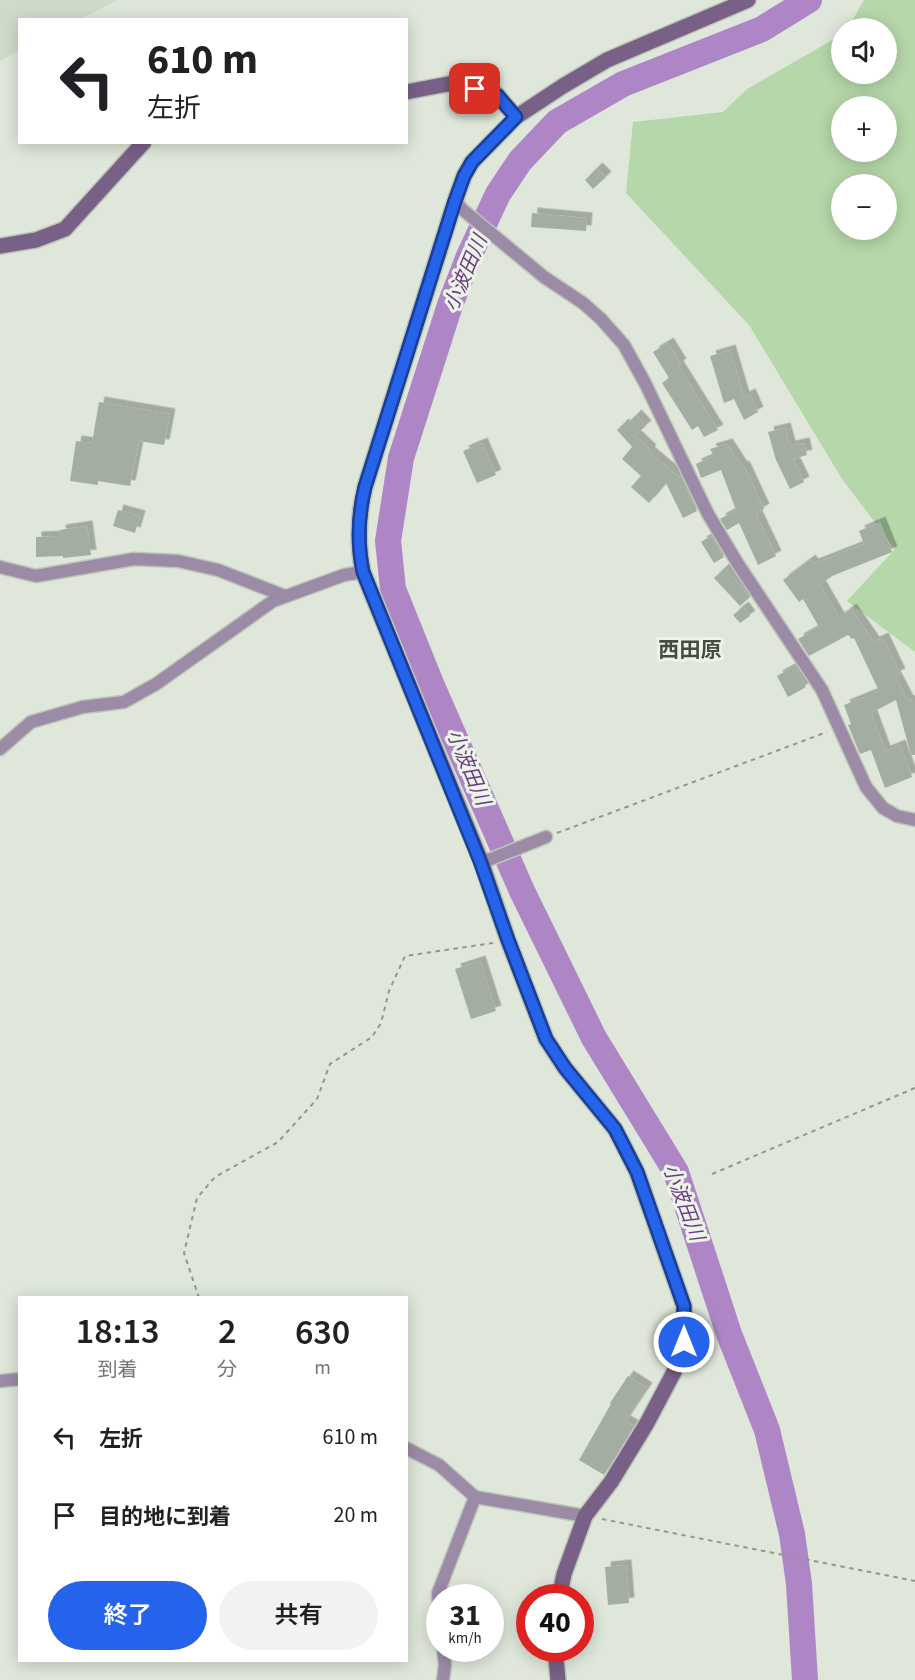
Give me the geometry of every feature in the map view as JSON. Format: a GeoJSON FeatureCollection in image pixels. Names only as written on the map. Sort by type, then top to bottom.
{"type":"FeatureCollection","features":[{"type":"Feature","properties":{"kind":"street"},"geometry":{"type":"LineString","coordinates":[[562,1584],[585,1516],[611,1482],[647,1423],[674,1372],[684,1342],[684,1306],[637,1172],[615,1129],[565,1068],[546,1039],[508,940],[486,860],[363,572],[359,546],[359,518],[365,487],[459,206],[464,176],[472,162],[516,117],[607,60],[748,0]]}},
{"type":"Feature","properties":{"kind":"street"},"geometry":{"type":"LineString","coordinates":[[408,92],[453,83],[497,95],[516,117]]}},
{"type":"Feature","properties":{"kind":"street"},"geometry":{"type":"LineString","coordinates":[[0,246],[36,240],[65,229],[142,144]]}},
{"type":"Feature","properties":{"kind":"street"},"geometry":{"type":"LineString","coordinates":[[459,206],[544,277],[583,303],[624,345],[645,383],[708,514],[738,564],[822,690],[860,775],[873,798],[891,813],[915,820]]}},
{"type":"Feature","properties":{"kind":"street"},"geometry":{"type":"LineString","coordinates":[[0,567],[36,576],[134,559],[178,561],[228,573],[285,596]]}},
{"type":"Feature","properties":{"kind":"street"},"geometry":{"type":"LineString","coordinates":[[0,749],[31,722],[82,707],[124,702],[156,684],[273,601],[344,575],[363,572]]}},
{"type":"Feature","properties":{"kind":"street"},"geometry":{"type":"LineString","coordinates":[[486,860],[546,837]]}},
{"type":"Feature","properties":{"kind":"street"},"geometry":{"type":"LineString","coordinates":[[0,1381],[18,1379]]}},
{"type":"Feature","properties":{"kind":"street"},"geometry":{"type":"LineString","coordinates":[[408,1449],[439,1465],[475,1497],[585,1516]]}},
{"type":"Feature","properties":{"kind":"street"},"geometry":{"type":"LineString","coordinates":[[441,1584],[475,1497]]}},
{"type":"Feature","properties":{"kind":"street"},"geometry":{"type":"LineString","coordinates":[[443,1680],[445,1662]]}},
{"type":"Feature","properties":{"kind":"street"},"geometry":{"type":"LineString","coordinates":[[556,1662],[558,1680]]}},
{"type":"Feature","properties":{"kind":"path"},"geometry":{"type":"LineString","coordinates":[[546,837],[839,728]]}},
{"type":"Feature","properties":{"kind":"path"},"geometry":{"type":"LineString","coordinates":[[198,1296],[184,1253],[197,1198],[215,1177],[278,1142],[317,1099],[330,1064],[372,1037],[381,1023],[389,991],[405,956],[508,940]]}},
{"type":"Feature","properties":{"kind":"path"},"geometry":{"type":"LineString","coordinates":[[712,1174],[915,1088]]}},
{"type":"Feature","properties":{"kind":"path"},"geometry":{"type":"LineString","coordinates":[[585,1516],[915,1581]]}},
{"type":"Feature","properties":{"kind":"shaded area"},"geometry":{"type":"Polygon","coordinates":[[[0,0],[118,0],[82,18],[18,18],[18,52],[0,61],[0,0]]]}},
{"type":"Feature","properties":{"kind":"green space"},"geometry":{"type":"Polygon","coordinates":[[[864,0],[915,0],[915,652],[847,601],[895,549],[842,479],[749,325],[626,193],[633,122],[723,112],[747,89],[831,41],[831,84],[897,84],[897,18],[854,18],[864,0]]]}},
{"type":"Feature","properties":{"kind":"building"},"geometry":{"type":"Polygon","coordinates":[[[597,168],[606,177],[593,189],[585,180],[597,168]]]}},
{"type":"Feature","properties":{"kind":"building"},"geometry":{"type":"Polygon","coordinates":[[[532,213],[587,218],[586,231],[531,227],[532,213]]]}},
{"type":"Feature","properties":{"kind":"building"},"geometry":{"type":"Polygon","coordinates":[[[668,343],[681,364],[678,366],[718,430],[704,437],[698,426],[692,430],[662,383],[669,378],[653,352],[668,343]]]}},
{"type":"Feature","properties":{"kind":"building"},"geometry":{"type":"Polygon","coordinates":[[[730,350],[744,397],[750,394],[758,412],[744,420],[734,399],[724,403],[710,356],[730,350]]]}},
{"type":"Feature","properties":{"kind":"building"},"geometry":{"type":"Polygon","coordinates":[[[99,402],[170,414],[164,445],[139,441],[130,486],[98,481],[98,485],[70,481],[76,441],[92,443],[99,402]]]}},
{"type":"Feature","properties":{"kind":"building"},"geometry":{"type":"Polygon","coordinates":[[[636,415],[646,426],[635,435],[651,450],[649,452],[679,477],[681,476],[697,511],[683,518],[666,483],[649,503],[631,487],[641,476],[622,459],[632,447],[617,430],[623,424],[625,426],[636,415]]]}},
{"type":"Feature","properties":{"kind":"building"},"geometry":{"type":"Polygon","coordinates":[[[785,428],[790,446],[804,443],[807,455],[793,459],[804,482],[790,489],[776,460],[768,432],[785,428]]]}},
{"type":"Feature","properties":{"kind":"building"},"geometry":{"type":"Polygon","coordinates":[[[482,443],[496,475],[477,483],[463,451],[482,443]]]}},
{"type":"Feature","properties":{"kind":"building"},"geometry":{"type":"Polygon","coordinates":[[[727,444],[742,467],[744,466],[764,509],[756,514],[776,556],[758,565],[739,523],[727,530],[720,519],[736,510],[721,470],[701,478],[696,464],[714,456],[710,449],[727,444]]]}},
{"type":"Feature","properties":{"kind":"building"},"geometry":{"type":"Polygon","coordinates":[[[118,510],[140,516],[135,533],[113,526],[118,510]]]}},
{"type":"Feature","properties":{"kind":"building"},"geometry":{"type":"Polygon","coordinates":[[[880,522],[892,552],[832,576],[820,585],[839,618],[851,609],[874,642],[883,638],[900,674],[895,676],[908,701],[915,700],[915,755],[911,755],[896,700],[871,713],[885,751],[900,745],[912,777],[885,788],[871,750],[860,754],[848,725],[851,724],[844,705],[879,691],[854,638],[848,635],[809,656],[798,639],[819,627],[803,599],[799,602],[783,580],[810,560],[813,564],[864,544],[859,531],[880,522]]]}},
{"type":"Feature","properties":{"kind":"building"},"geometry":{"type":"Polygon","coordinates":[[[87,526],[91,555],[63,558],[63,556],[36,557],[36,537],[61,536],[60,530],[87,526]]]}},
{"type":"Feature","properties":{"kind":"building"},"geometry":{"type":"Polygon","coordinates":[[[711,536],[724,557],[714,563],[701,542],[711,536]]]}},
{"type":"Feature","properties":{"kind":"building"},"geometry":{"type":"Polygon","coordinates":[[[725,568],[750,597],[740,606],[714,578],[725,568]]]}},
{"type":"Feature","properties":{"kind":"building"},"geometry":{"type":"Polygon","coordinates":[[[743,607],[750,616],[740,623],[733,615],[743,607]]]}},
{"type":"Feature","properties":{"kind":"building"},"geometry":{"type":"Polygon","coordinates":[[[795,666],[806,687],[788,697],[777,676],[795,666]]]}},
{"type":"Feature","properties":{"kind":"building"},"geometry":{"type":"Polygon","coordinates":[[[480,961],[496,1011],[471,1019],[455,969],[480,961]]]}},
{"type":"Feature","properties":{"kind":"building"},"geometry":{"type":"Polygon","coordinates":[[[628,1376],[647,1388],[625,1421],[634,1426],[604,1475],[579,1460],[610,1403],[628,1376]]]}},
{"type":"Feature","properties":{"kind":"building"},"geometry":{"type":"Polygon","coordinates":[[[626,1565],[629,1603],[608,1605],[605,1567],[626,1565]]]}},
{"type":"Feature","properties":{"kind":"waterway","name":"小波田川"},"geometry":{"type":"LineString","coordinates":[[805,1680],[799,1584],[792,1534],[767,1430],[729,1334],[676,1172],[594,1038],[522,891],[432,686],[393,589],[388,541],[401,458],[450,305],[469,256],[498,194],[520,161],[557,122],[623,84],[762,29],[809,0]]}},
{"type":"Feature","properties":{"kind":"district","name":"西田原"},"geometry":{"type":"Point","coordinates":[690,650]}},
{"type":"Feature","properties":{"kind":"route"},"geometry":{"type":"LineString","coordinates":[[475,89],[497,95],[516,117],[472,162],[455,201],[365,487],[359,518],[360,559],[363,572],[480,861],[546,1039],[565,1068],[615,1129],[637,1172],[684,1306],[684,1342]]}}]}
